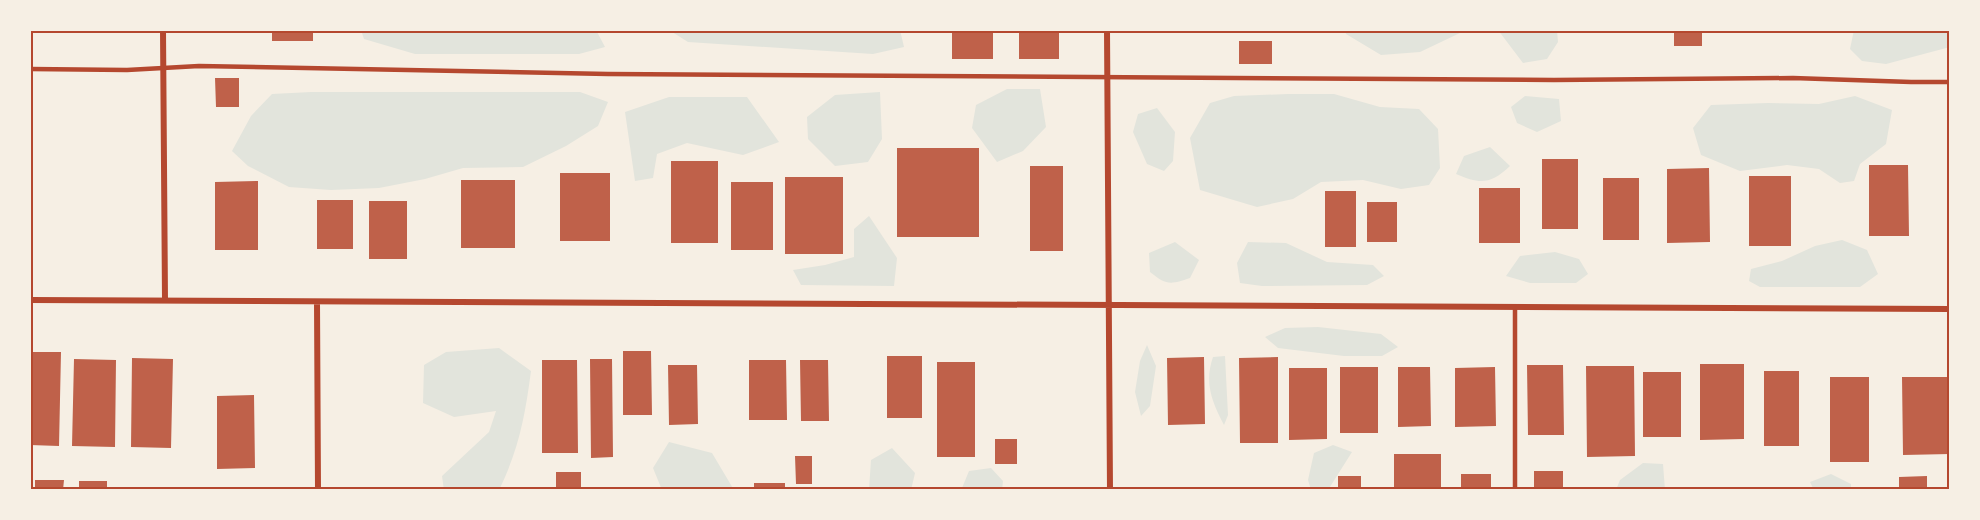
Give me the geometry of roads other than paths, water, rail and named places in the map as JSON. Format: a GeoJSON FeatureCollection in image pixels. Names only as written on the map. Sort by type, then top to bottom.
{"type":"FeatureCollection","features":[{"type":"Feature","properties":{"kind":"street"},"geometry":{"type":"LineString","coordinates":[[164,30],[165,300]]}},
{"type":"Feature","properties":{"kind":"street"},"geometry":{"type":"LineString","coordinates":[[1107,30],[1110,490]]}},
{"type":"Feature","properties":{"kind":"street"},"geometry":{"type":"LineString","coordinates":[[30,300],[1950,309]]}},
{"type":"Feature","properties":{"kind":"street"},"geometry":{"type":"LineString","coordinates":[[317,302],[318,490]]}},
{"type":"Feature","properties":{"kind":"lane"},"geometry":{"type":"LineString","coordinates":[[30,69],[127,70],[199,66],[608,75],[1530,80],[1793,78],[1950,82]]}},
{"type":"Feature","properties":{"kind":"lane"},"geometry":{"type":"LineString","coordinates":[[1515,308],[1515,490]]}}]}
